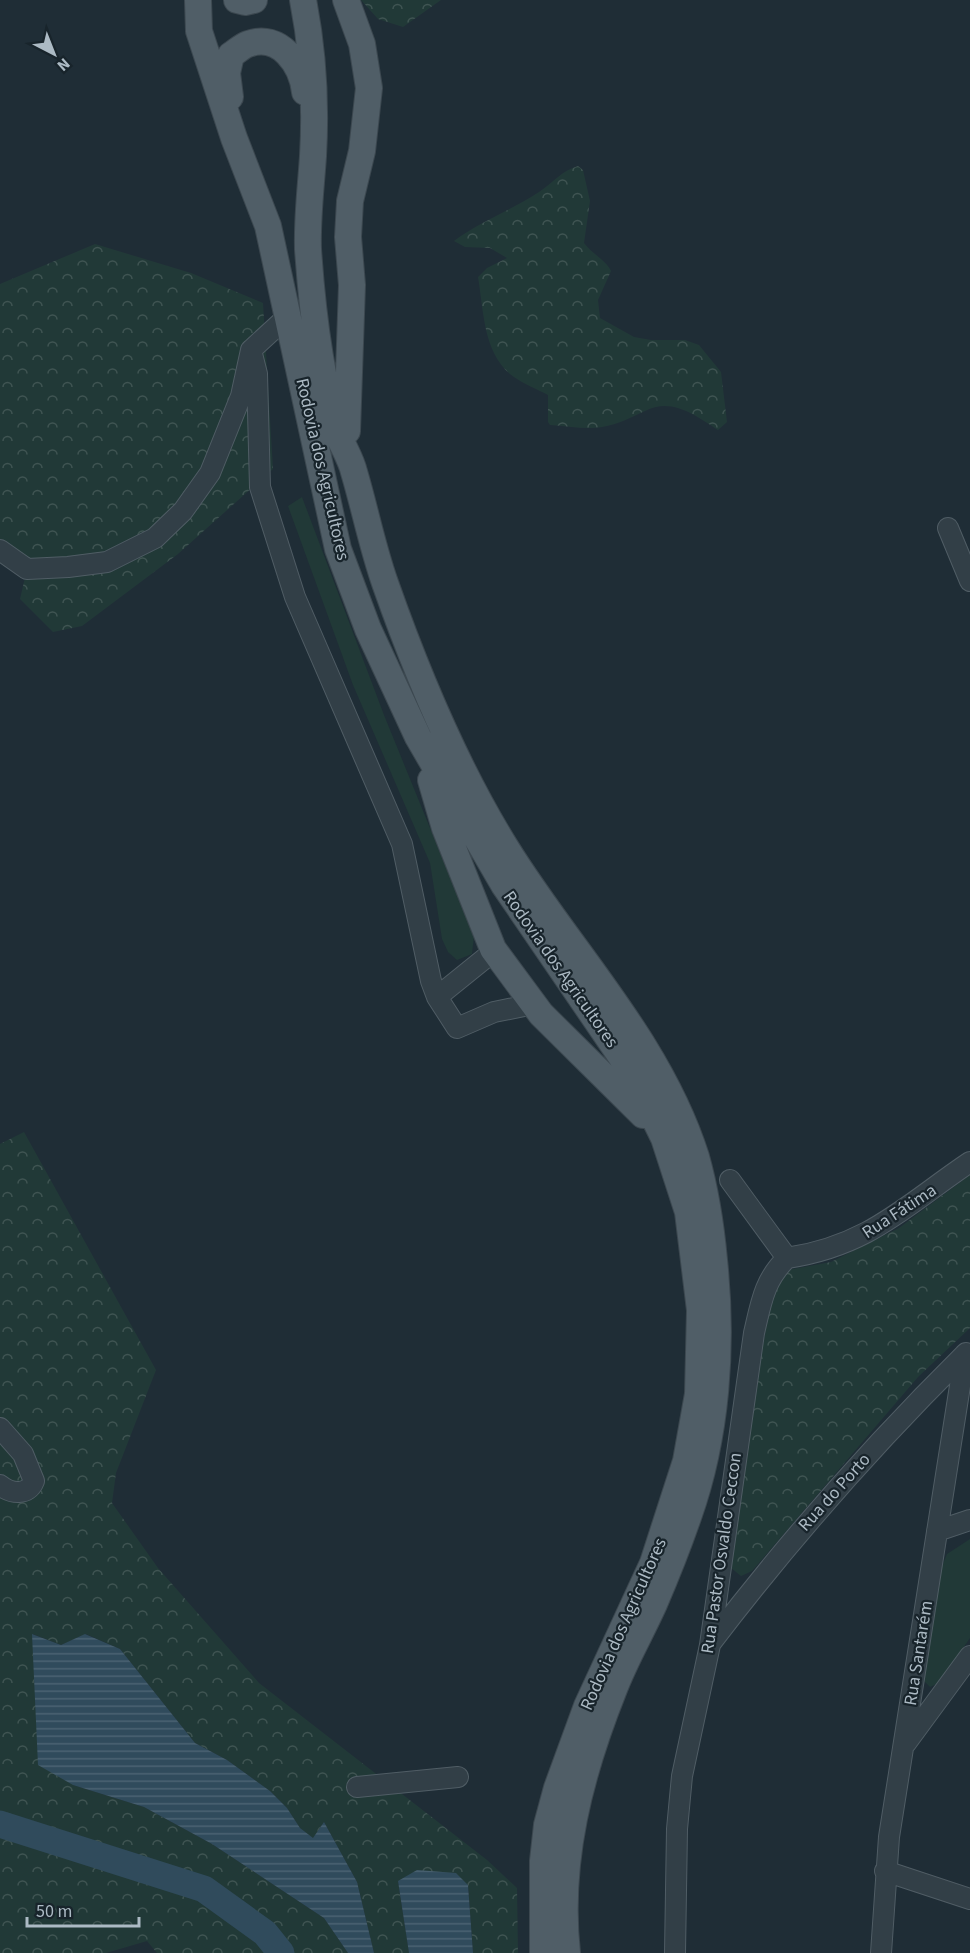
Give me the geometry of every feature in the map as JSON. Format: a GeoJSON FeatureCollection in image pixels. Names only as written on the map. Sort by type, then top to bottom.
{"type":"FeatureCollection","features":[{"type":"Feature","properties":{"kind":"main road","name":"Rodovia dos Agricultores"},"geometry":{"type":"LineString","coordinates":[[198,0],[199,31],[234,138],[268,226],[338,549],[368,629],[418,737],[504,885],[631,1071],[664,1138],[688,1212],[700,1310],[698,1394],[686,1461],[653,1563],[587,1706],[549,1816],[543,1861],[543,1953]]}},
{"type":"Feature","properties":{"kind":"main road"},"geometry":{"type":"LineString","coordinates":[[237,0],[245,2],[254,0]]}},
{"type":"Feature","properties":{"kind":"main road","name":"Rodovia dos Agricultores"},"geometry":{"type":"LineString","coordinates":[[303,0],[315,97],[313,158],[308,209],[311,286],[327,390],[339,436],[353,467],[367,529],[431,701],[487,817],[645,1048],[682,1123],[697,1160],[714,1254],[718,1298],[717,1363],[710,1432],[690,1512],[655,1602],[614,1687],[582,1783],[570,1830],[564,1875],[567,1953]]}},
{"type":"Feature","properties":{"kind":"main road"},"geometry":{"type":"LineString","coordinates":[[346,0],[362,44],[369,88],[362,151],[350,201],[352,285],[347,426],[353,467]]}},
{"type":"Feature","properties":{"kind":"main road"},"geometry":{"type":"LineString","coordinates":[[234,138],[227,73],[231,55],[248,44],[271,43],[288,52],[303,76],[313,158]]}},
{"type":"Feature","properties":{"kind":"main road"},"geometry":{"type":"LineString","coordinates":[[418,737],[445,828],[494,951],[534,1004],[625,1094],[664,1138]]}},
{"type":"Feature","properties":{"kind":"street"},"geometry":{"type":"LineString","coordinates":[[0,550],[27,569],[68,567],[108,562],[155,538],[183,511],[210,473],[241,396],[251,350],[288,316]]}},
{"type":"Feature","properties":{"kind":"street"},"geometry":{"type":"LineString","coordinates":[[251,350],[257,374],[260,487],[295,597],[402,844],[420,938],[437,997],[457,1028],[494,1012],[534,1004]]}},
{"type":"Feature","properties":{"kind":"street"},"geometry":{"type":"LineString","coordinates":[[948,528],[970,581]]}},
{"type":"Feature","properties":{"kind":"street"},"geometry":{"type":"LineString","coordinates":[[437,997],[494,951]]}},
{"type":"Feature","properties":{"kind":"street","name":"Rua Fátima"},"geometry":{"type":"LineString","coordinates":[[787,1258],[842,1245],[877,1229],[970,1162]]}},
{"type":"Feature","properties":{"kind":"street"},"geometry":{"type":"LineString","coordinates":[[730,1180],[787,1258]]}},
{"type":"Feature","properties":{"kind":"street","name":"Rua Pastor Osvaldo Ceccon"},"geometry":{"type":"LineString","coordinates":[[675,1953],[677,1829],[682,1776],[710,1645],[754,1333],[762,1297],[772,1272],[787,1258]]}},
{"type":"Feature","properties":{"kind":"street","name":"Rua do Porto"},"geometry":{"type":"LineString","coordinates":[[710,1645],[772,1563],[827,1498],[967,1351]]}},
{"type":"Feature","properties":{"kind":"street","name":"Rua Santarém"},"geometry":{"type":"LineString","coordinates":[[882,1953],[885,1871],[967,1351]]}},
{"type":"Feature","properties":{"kind":"street"},"geometry":{"type":"LineString","coordinates":[[0,1428],[23,1454],[34,1481],[28,1489],[21,1492],[10,1492],[0,1485]]}},
{"type":"Feature","properties":{"kind":"street"},"geometry":{"type":"LineString","coordinates":[[937,1531],[970,1520]]}},
{"type":"Feature","properties":{"kind":"street"},"geometry":{"type":"LineString","coordinates":[[903,1747],[970,1656]]}},
{"type":"Feature","properties":{"kind":"street"},"geometry":{"type":"LineString","coordinates":[[357,1787],[458,1778]]}},
{"type":"Feature","properties":{"kind":"street"},"geometry":{"type":"LineString","coordinates":[[885,1871],[970,1899]]}},
{"type":"Feature","properties":{"kind":"green space"},"geometry":{"type":"Polygon","coordinates":[[[361,0],[441,0],[403,27],[378,19],[361,0]]]}},
{"type":"Feature","properties":{"kind":"green space"},"geometry":{"type":"Polygon","coordinates":[[[578,166],[583,170],[590,201],[584,243],[611,271],[598,300],[600,318],[634,337],[651,340],[685,340],[699,345],[721,372],[727,422],[718,430],[683,410],[665,406],[655,407],[619,422],[596,428],[550,425],[548,395],[514,377],[496,357],[487,332],[478,277],[487,268],[507,258],[490,248],[465,247],[454,241],[474,227],[529,198],[562,174],[578,166]]]}},
{"type":"Feature","properties":{"kind":"green space"},"geometry":{"type":"Polygon","coordinates":[[[95,244],[191,273],[263,303],[273,469],[178,554],[82,626],[53,632],[20,599],[27,569],[0,550],[0,284],[95,244]]]}},
{"type":"Feature","properties":{"kind":"green space"},"geometry":{"type":"Polygon","coordinates":[[[302,497],[384,715],[474,936],[472,954],[457,960],[448,952],[442,939],[430,863],[353,685],[288,506],[302,497]]]}},
{"type":"Feature","properties":{"kind":"green space"},"geometry":{"type":"Polygon","coordinates":[[[24,1132],[156,1370],[116,1473],[112,1503],[158,1568],[259,1683],[487,1860],[517,1888],[518,1953],[473,1953],[468,1885],[398,1881],[409,1953],[374,1953],[357,1882],[324,1822],[313,1839],[300,1828],[287,1808],[270,1791],[227,1760],[195,1743],[120,1649],[86,1634],[61,1645],[33,1634],[73,1785],[144,1807],[212,1844],[324,1918],[348,1953],[157,1953],[147,1941],[106,1953],[0,1953],[0,1144],[24,1132]]]}},
{"type":"Feature","properties":{"kind":"green space"},"geometry":{"type":"Polygon","coordinates":[[[970,1175],[970,1328],[918,1377],[752,1571],[741,1576],[730,1567],[752,1402],[777,1272],[831,1262],[899,1228],[970,1175]]]}},
{"type":"Feature","properties":{"kind":"green space"},"geometry":{"type":"Polygon","coordinates":[[[970,1539],[970,1638],[939,1683],[930,1687],[922,1679],[939,1574],[947,1554],[970,1539]]]}},
{"type":"Feature","properties":{"kind":"water"},"geometry":{"type":"Polygon","coordinates":[[[32,1634],[61,1645],[85,1634],[120,1649],[195,1743],[227,1760],[270,1791],[287,1808],[300,1828],[313,1838],[324,1822],[357,1882],[374,1953],[348,1953],[324,1918],[212,1844],[144,1807],[73,1785],[38,1765],[32,1634]]]}},
{"type":"Feature","properties":{"kind":"water"},"geometry":{"type":"Polygon","coordinates":[[[417,1870],[456,1873],[468,1885],[473,1953],[409,1953],[398,1881],[417,1870]]]}},
{"type":"Feature","properties":{"kind":"waterway"},"geometry":{"type":"LineString","coordinates":[[0,1824],[204,1889],[265,1933],[281,1953]]}}]}
